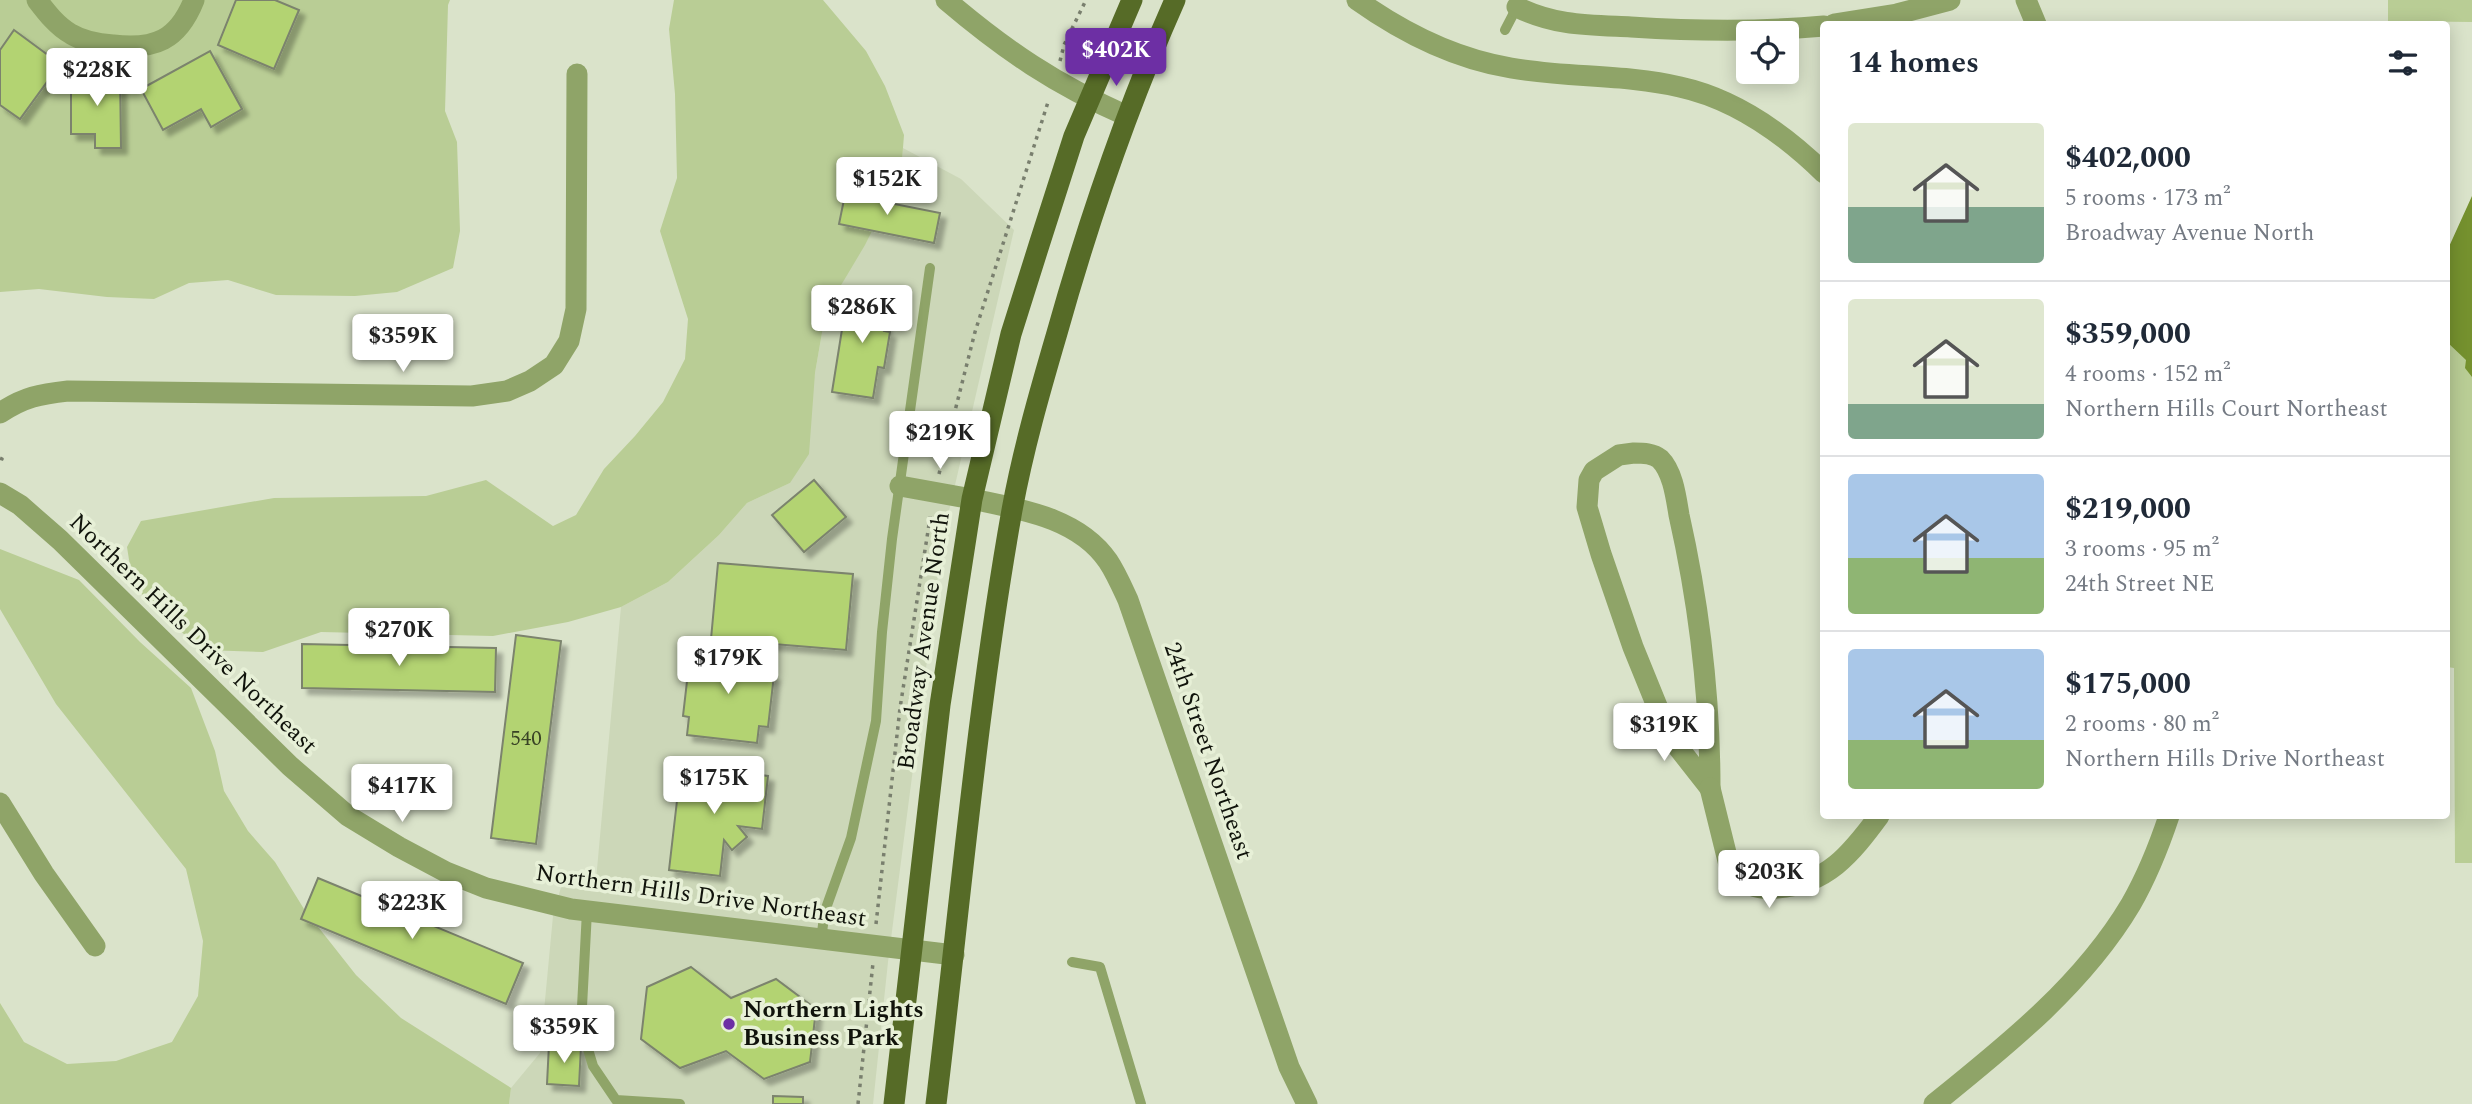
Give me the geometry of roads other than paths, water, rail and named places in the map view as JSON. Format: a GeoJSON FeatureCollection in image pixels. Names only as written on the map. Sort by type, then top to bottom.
{"type":"FeatureCollection","features":[{"type":"Feature","properties":{"kind":"main road","name":"Broadway Avenue North"},"geometry":{"type":"LineString","coordinates":[[894,1104],[947,654],[972,499],[1011,334],[1074,136],[1132,0]]}},
{"type":"Feature","properties":{"kind":"main road"},"geometry":{"type":"LineString","coordinates":[[936,1104],[984,696],[1012,508],[1038,398],[1069,287],[1113,153],[1175,0]]}},
{"type":"Feature","properties":{"kind":"street"},"geometry":{"type":"LineString","coordinates":[[37,0],[51,19],[72,35],[92,43],[125,47],[154,45],[171,36],[187,19],[194,0]]}},
{"type":"Feature","properties":{"kind":"street"},"geometry":{"type":"LineString","coordinates":[[946,0],[1013,54],[1054,81],[1127,116]]}},
{"type":"Feature","properties":{"kind":"street"},"geometry":{"type":"LineString","coordinates":[[1357,0],[1407,32],[1479,60],[1510,68],[1641,80],[1705,94],[1729,104],[1766,126],[1820,169]]}},
{"type":"Feature","properties":{"kind":"street"},"geometry":{"type":"LineString","coordinates":[[1853,21],[1897,14],[1950,0]]}},
{"type":"Feature","properties":{"kind":"street"},"geometry":{"type":"LineString","coordinates":[[2026,0],[2035,21]]}},
{"type":"Feature","properties":{"kind":"street"},"geometry":{"type":"LineString","coordinates":[[1519,4],[1538,17],[1561,23],[1743,30],[1820,26]]}},
{"type":"Feature","properties":{"kind":"street"},"geometry":{"type":"LineString","coordinates":[[0,413],[19,400],[41,393],[68,391],[472,396],[507,391],[530,380],[554,365],[569,341],[576,309],[577,74]]}},
{"type":"Feature","properties":{"kind":"street"},"geometry":{"type":"LineString","coordinates":[[1710,788],[1677,746],[1659,711],[1633,647],[1587,507],[1589,480],[1594,471],[1619,455],[1649,453],[1659,458],[1667,469],[1673,486],[1690,572],[1705,680],[1710,788],[1730,869],[1738,880],[1753,887],[1768,889],[1810,882],[1830,871],[1849,853],[1877,819]]}},
{"type":"Feature","properties":{"kind":"street","name":"24th Street Northeast"},"geometry":{"type":"LineString","coordinates":[[900,486],[972,499],[1045,517],[1070,528],[1093,545],[1107,560],[1132,613],[1289,1067],[1307,1104]]}},
{"type":"Feature","properties":{"kind":"street","name":"Northern Hills Drive Northeast"},"geometry":{"type":"LineString","coordinates":[[0,493],[20,505],[60,540],[290,765],[348,816],[411,853],[486,888],[530,901],[587,911],[954,955]]}},
{"type":"Feature","properties":{"kind":"street"},"geometry":{"type":"LineString","coordinates":[[0,803],[44,874],[95,946]]}},
{"type":"Feature","properties":{"kind":"street"},"geometry":{"type":"LineString","coordinates":[[1934,1104],[2038,1015],[2094,956],[2131,904],[2154,858],[2168,819]]}},
{"type":"Feature","properties":{"kind":"lane"},"geometry":{"type":"LineString","coordinates":[[1505,30],[1519,4]]}},
{"type":"Feature","properties":{"kind":"lane"},"geometry":{"type":"LineString","coordinates":[[821,939],[825,911],[851,838],[876,721],[882,632],[930,268]]}},
{"type":"Feature","properties":{"kind":"lane"},"geometry":{"type":"LineString","coordinates":[[587,911],[581,1026],[593,1066],[616,1100],[680,1104]]}},
{"type":"Feature","properties":{"kind":"lane"},"geometry":{"type":"LineString","coordinates":[[1072,962],[1100,967],[1141,1104]]}},
{"type":"Feature","properties":{"kind":"place","name":"Northern Lights Business Park"},"geometry":{"type":"Point","coordinates":[729,1024]}}]}
